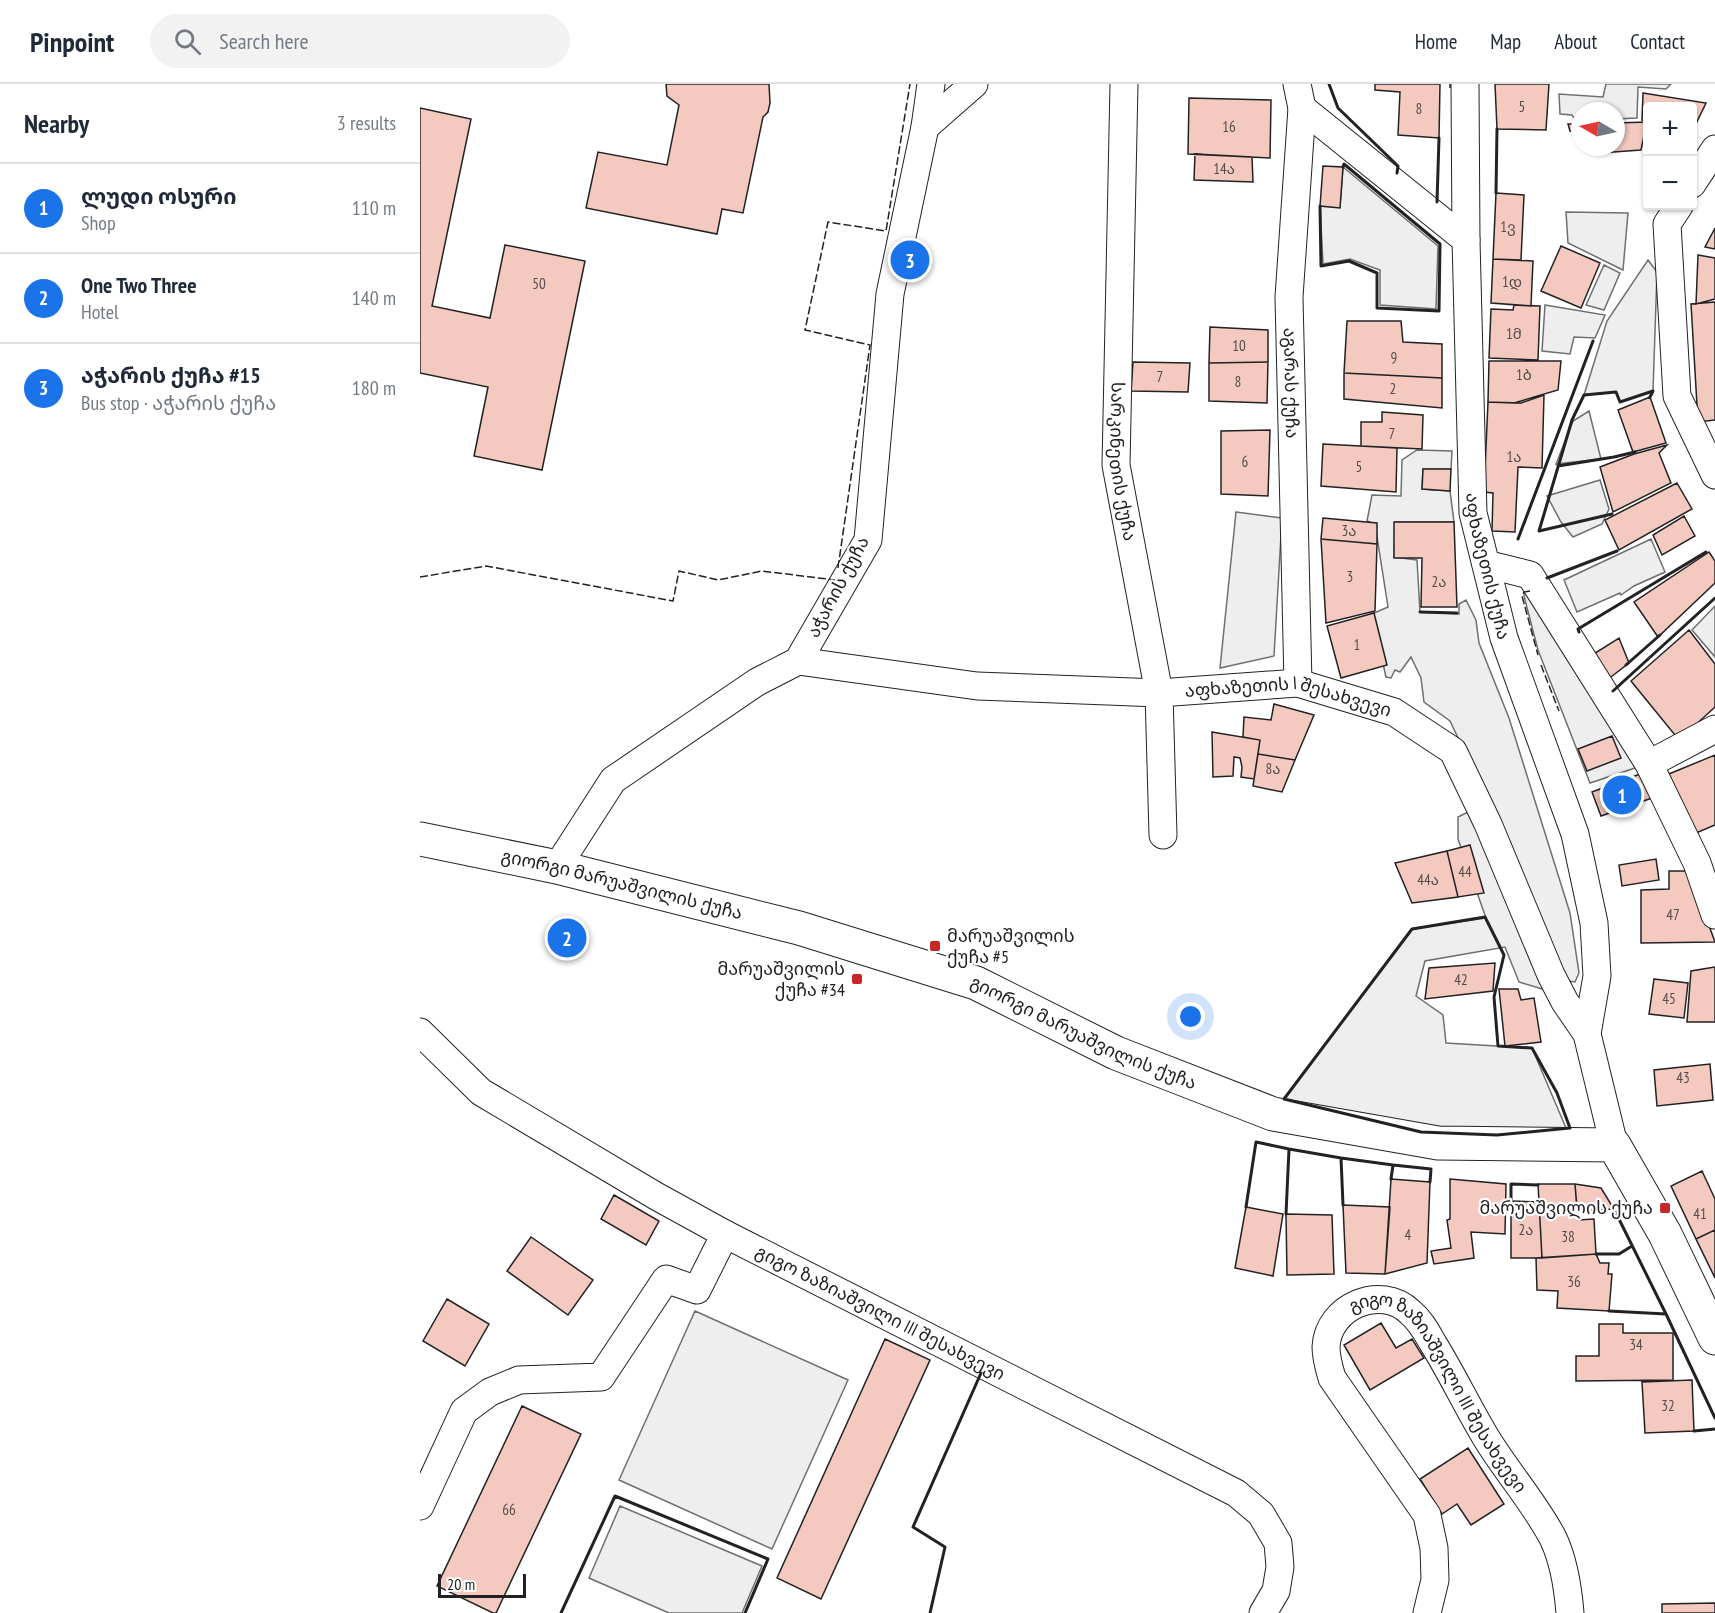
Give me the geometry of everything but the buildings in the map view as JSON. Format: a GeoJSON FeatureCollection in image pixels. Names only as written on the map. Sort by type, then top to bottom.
{"type":"FeatureCollection","features":[{"type":"Feature","properties":{"kind":"street","name":"აჭარის ქუჩა"},"geometry":{"type":"LineString","coordinates":[[798,661],[868,540],[890,294],[925,127],[931,84]]}},
{"type":"Feature","properties":{"kind":"street"},"geometry":{"type":"LineString","coordinates":[[925,127],[974,84]]}},
{"type":"Feature","properties":{"kind":"street","name":"სარკინეთის ქუჩა"},"geometry":{"type":"LineString","coordinates":[[1124,84],[1116,465],[1159,693],[1162,835]]}},
{"type":"Feature","properties":{"kind":"street","name":"აფხაზეთის ქუჩა"},"geometry":{"type":"LineString","coordinates":[[1465,84],[1466,240],[1473,513],[1504,638],[1575,834],[1594,923],[1597,976],[1587,1034]]}},
{"type":"Feature","properties":{"kind":"street"},"geometry":{"type":"LineString","coordinates":[[1299,96],[1466,240]]}},
{"type":"Feature","properties":{"kind":"street","name":"აგარას ქუჩა"},"geometry":{"type":"LineString","coordinates":[[1298,683],[1289,297],[1299,96]]}},
{"type":"Feature","properties":{"kind":"street"},"geometry":{"type":"LineString","coordinates":[[1697,176],[1715,149]]}},
{"type":"Feature","properties":{"kind":"street"},"geometry":{"type":"LineString","coordinates":[[1676,210],[1667,224],[1677,396],[1715,475]]}},
{"type":"Feature","properties":{"kind":"street"},"geometry":{"type":"LineString","coordinates":[[1486,564],[1530,575],[1650,764],[1697,863],[1715,915]]}},
{"type":"Feature","properties":{"kind":"street"},"geometry":{"type":"LineString","coordinates":[[557,867],[613,780],[758,682],[798,661]]}},
{"type":"Feature","properties":{"kind":"street","name":"აფხაზეთის I შესახვევი"},"geometry":{"type":"LineString","coordinates":[[798,661],[977,686],[1159,693],[1298,683],[1394,712],[1453,752],[1488,824],[1551,975],[1565,1002],[1587,1034]]}},
{"type":"Feature","properties":{"kind":"street"},"geometry":{"type":"LineString","coordinates":[[1650,764],[1715,729]]}},
{"type":"Feature","properties":{"kind":"street","name":"გიორგი მარუაშვილის ქუჩა"},"geometry":{"type":"LineString","coordinates":[[420,839],[557,867],[799,928],[976,983],[1116,1053],[1273,1114],[1438,1143],[1614,1145]]}},
{"type":"Feature","properties":{"kind":"street","name":"გიგო ზაზიაშვილი III შესახვევი"},"geometry":{"type":"LineString","coordinates":[[420,1032],[481,1092],[656,1196],[724,1234],[1236,1493],[1261,1514],[1278,1543],[1280,1567],[1276,1591],[1263,1613]]}},
{"type":"Feature","properties":{"kind":"street"},"geometry":{"type":"LineString","coordinates":[[1587,1034],[1614,1145],[1665,1234],[1715,1338]]}},
{"type":"Feature","properties":{"kind":"street"},"geometry":{"type":"LineString","coordinates":[[420,1506],[464,1411],[490,1392],[519,1380],[601,1377],[666,1279],[697,1290],[724,1234]]}},
{"type":"Feature","properties":{"kind":"street","name":"გიგო ზაზიაშვილი III შესახვევი"},"geometry":{"type":"LineString","coordinates":[[1427,1613],[1435,1580],[1434,1548],[1428,1515],[1332,1378],[1327,1359],[1326,1345],[1335,1319],[1350,1306],[1369,1300],[1399,1303],[1420,1322],[1485,1436],[1553,1538],[1564,1567],[1570,1613]]}},
{"type":"Feature","properties":{"kind":"shaded area"},"geometry":{"type":"Polygon","coordinates":[[[1606,84],[1671,84],[1666,89],[1638,87],[1637,118],[1625,119],[1625,102],[1571,102],[1571,115],[1560,114],[1559,94],[1603,97],[1606,84]]]}},
{"type":"Feature","properties":{"kind":"shaded area"},"geometry":{"type":"Polygon","coordinates":[[[1343,167],[1438,246],[1436,309],[1380,305],[1380,270],[1350,259],[1323,264],[1320,206],[1340,207],[1343,167]]]}},
{"type":"Feature","properties":{"kind":"shaded area"},"geometry":{"type":"Polygon","coordinates":[[[1566,212],[1628,213],[1623,270],[1568,243],[1566,212]]]}},
{"type":"Feature","properties":{"kind":"shaded area"},"geometry":{"type":"Polygon","coordinates":[[[1648,260],[1657,272],[1653,391],[1620,402],[1616,392],[1584,395],[1607,321],[1648,260]]]}},
{"type":"Feature","properties":{"kind":"shaded area"},"geometry":{"type":"Polygon","coordinates":[[[1604,265],[1620,273],[1604,310],[1586,305],[1604,265]]]}},
{"type":"Feature","properties":{"kind":"shaded area"},"geometry":{"type":"Polygon","coordinates":[[[1545,305],[1605,315],[1595,338],[1574,337],[1570,354],[1542,351],[1545,305]]]}},
{"type":"Feature","properties":{"kind":"shaded area"},"geometry":{"type":"Polygon","coordinates":[[[1589,411],[1601,459],[1556,464],[1573,421],[1589,411]]]}},
{"type":"Feature","properties":{"kind":"shaded area"},"geometry":{"type":"Polygon","coordinates":[[[1417,450],[1452,451],[1451,469],[1423,469],[1422,489],[1450,491],[1454,522],[1395,522],[1394,557],[1417,560],[1420,612],[1459,614],[1459,604],[1466,600],[1476,620],[1479,643],[1509,718],[1570,913],[1579,973],[1575,982],[1562,980],[1507,841],[1450,721],[1424,702],[1421,678],[1411,657],[1400,672],[1395,670],[1391,678],[1386,677],[1372,614],[1388,607],[1375,524],[1367,521],[1372,495],[1401,496],[1402,460],[1417,450]]]}},
{"type":"Feature","properties":{"kind":"shaded area"},"geometry":{"type":"Polygon","coordinates":[[[1600,480],[1609,509],[1602,524],[1573,537],[1561,522],[1547,496],[1600,480]]]}},
{"type":"Feature","properties":{"kind":"shaded area"},"geometry":{"type":"Polygon","coordinates":[[[1236,512],[1282,518],[1274,656],[1220,668],[1236,512]]]}},
{"type":"Feature","properties":{"kind":"shaded area"},"geometry":{"type":"Polygon","coordinates":[[[1651,539],[1665,572],[1634,586],[1621,595],[1620,593],[1577,612],[1564,580],[1651,539]]]}},
{"type":"Feature","properties":{"kind":"shaded area"},"geometry":{"type":"Polygon","coordinates":[[[1529,592],[1644,765],[1590,783],[1538,650],[1524,596],[1529,592]]]}},
{"type":"Feature","properties":{"kind":"shaded area"},"geometry":{"type":"Polygon","coordinates":[[[1715,606],[1715,657],[1692,630],[1715,606]]]}},
{"type":"Feature","properties":{"kind":"shaded area"},"geometry":{"type":"Polygon","coordinates":[[[1474,809],[1549,991],[1519,982],[1505,947],[1425,961],[1416,996],[1443,1015],[1446,1043],[1532,1048],[1566,1128],[1426,1133],[1284,1099],[1412,929],[1486,918],[1458,839],[1458,817],[1474,809]]]}},
{"type":"Feature","properties":{"kind":"shaded area"},"geometry":{"type":"Polygon","coordinates":[[[695,1311],[848,1380],[772,1549],[619,1480],[695,1311]]]}},
{"type":"Feature","properties":{"kind":"shaded area"},"geometry":{"type":"Polygon","coordinates":[[[620,1506],[762,1566],[742,1613],[669,1613],[589,1578],[620,1506]]]}},
{"type":"Feature","properties":{"kind":"fence"},"geometry":{"type":"LineString","coordinates":[[838,568],[870,345],[805,330],[828,222],[886,231],[910,84]]}},
{"type":"Feature","properties":{"kind":"fence"},"geometry":{"type":"LineString","coordinates":[[420,577],[486,566],[673,601],[679,571],[718,580],[762,571],[835,580]]}},
{"type":"Feature","properties":{"kind":"fence"},"geometry":{"type":"LineString","coordinates":[[1530,591],[1524,592],[1522,596],[1538,655]]}},
{"type":"Feature","properties":{"kind":"fence"},"geometry":{"type":"LineString","coordinates":[[1541,665],[1559,711]]}},
{"type":"Feature","properties":{"kind":"wall"},"geometry":{"type":"LineString","coordinates":[[1329,84],[1338,108],[1398,166],[1397,173]]}},
{"type":"Feature","properties":{"kind":"wall"},"geometry":{"type":"LineString","coordinates":[[1496,193],[1497,129]]}},
{"type":"Feature","properties":{"kind":"wall"},"geometry":{"type":"LineString","coordinates":[[1437,202],[1439,138]]}},
{"type":"Feature","properties":{"kind":"wall"},"geometry":{"type":"LineString","coordinates":[[1320,206],[1321,266],[1349,261],[1377,273],[1377,308],[1439,311],[1440,244],[1344,164],[1343,167]]}},
{"type":"Feature","properties":{"kind":"wall"},"geometry":{"type":"LineString","coordinates":[[1518,539],[1593,341]]}},
{"type":"Feature","properties":{"kind":"wall"},"geometry":{"type":"LineString","coordinates":[[1612,514],[1539,531],[1572,420],[1584,395],[1616,392],[1620,402],[1653,391],[1650,397]]}},
{"type":"Feature","properties":{"kind":"wall"},"geometry":{"type":"LineString","coordinates":[[1558,466],[1635,452]]}},
{"type":"Feature","properties":{"kind":"wall"},"geometry":{"type":"LineString","coordinates":[[1547,578],[1617,551]]}},
{"type":"Feature","properties":{"kind":"wall"},"geometry":{"type":"LineString","coordinates":[[1579,632],[1578,629],[1706,552]]}},
{"type":"Feature","properties":{"kind":"wall"},"geometry":{"type":"LineString","coordinates":[[1613,691],[1715,598]]}},
{"type":"Feature","properties":{"kind":"wall"},"geometry":{"type":"LineString","coordinates":[[1420,612],[1457,613]]}},
{"type":"Feature","properties":{"kind":"wall"},"geometry":{"type":"LineString","coordinates":[[1626,665],[1660,635]]}},
{"type":"Feature","properties":{"kind":"wall"},"geometry":{"type":"LineString","coordinates":[[1485,917],[1504,955],[1494,997],[1498,1046],[1532,1048],[1557,1093],[1570,1128],[1497,1135],[1421,1132],[1284,1099],[1412,929],[1485,917]]}},
{"type":"Feature","properties":{"kind":"wall"},"geometry":{"type":"LineString","coordinates":[[1246,1207],[1256,1142],[1289,1149]]}},
{"type":"Feature","properties":{"kind":"wall"},"geometry":{"type":"LineString","coordinates":[[1286,1214],[1289,1149],[1341,1158]]}},
{"type":"Feature","properties":{"kind":"wall"},"geometry":{"type":"LineString","coordinates":[[1343,1205],[1341,1158],[1393,1165],[1391,1179]]}},
{"type":"Feature","properties":{"kind":"wall"},"geometry":{"type":"LineString","coordinates":[[1393,1165],[1431,1169],[1430,1182]]}},
{"type":"Feature","properties":{"kind":"wall"},"geometry":{"type":"LineString","coordinates":[[1511,1201],[1511,1184],[1538,1185]]}},
{"type":"Feature","properties":{"kind":"wall"},"geometry":{"type":"LineString","coordinates":[[1609,1311],[1666,1314],[1614,1209]]}},
{"type":"Feature","properties":{"kind":"wall"},"geometry":{"type":"LineString","coordinates":[[1596,1254],[1619,1254],[1632,1246]]}},
{"type":"Feature","properties":{"kind":"wall"},"geometry":{"type":"LineString","coordinates":[[1666,1314],[1715,1418]]}},
{"type":"Feature","properties":{"kind":"wall"},"geometry":{"type":"LineString","coordinates":[[930,1613],[945,1547],[913,1527],[981,1373]]}},
{"type":"Feature","properties":{"kind":"wall"},"geometry":{"type":"LineString","coordinates":[[1694,1431],[1715,1429]]}},
{"type":"Feature","properties":{"kind":"wall"},"geometry":{"type":"LineString","coordinates":[[561,1613],[615,1496],[768,1559],[745,1613]]}},
{"type":"Feature","properties":{"kind":"place","name":"აჭარის ქუჩა #15"},"geometry":{"type":"Point","coordinates":[910,260]}},
{"type":"Feature","properties":{"kind":"place","name":"ლუდი ოსური"},"geometry":{"type":"Point","coordinates":[1622,795]}},
{"type":"Feature","properties":{"kind":"place","name":"One Two Three"},"geometry":{"type":"Point","coordinates":[567,938]}},
{"type":"Feature","properties":{"kind":"place","name":"მარუაშვილის ქუჩა #5"},"geometry":{"type":"Point","coordinates":[935,946]}},
{"type":"Feature","properties":{"kind":"place","name":"მარუაშვილის ქუჩა #34"},"geometry":{"type":"Point","coordinates":[857,979]}},
{"type":"Feature","properties":{"kind":"place","name":"მარუაშვილის ქუჩა"},"geometry":{"type":"Point","coordinates":[1665,1208]}}]}
